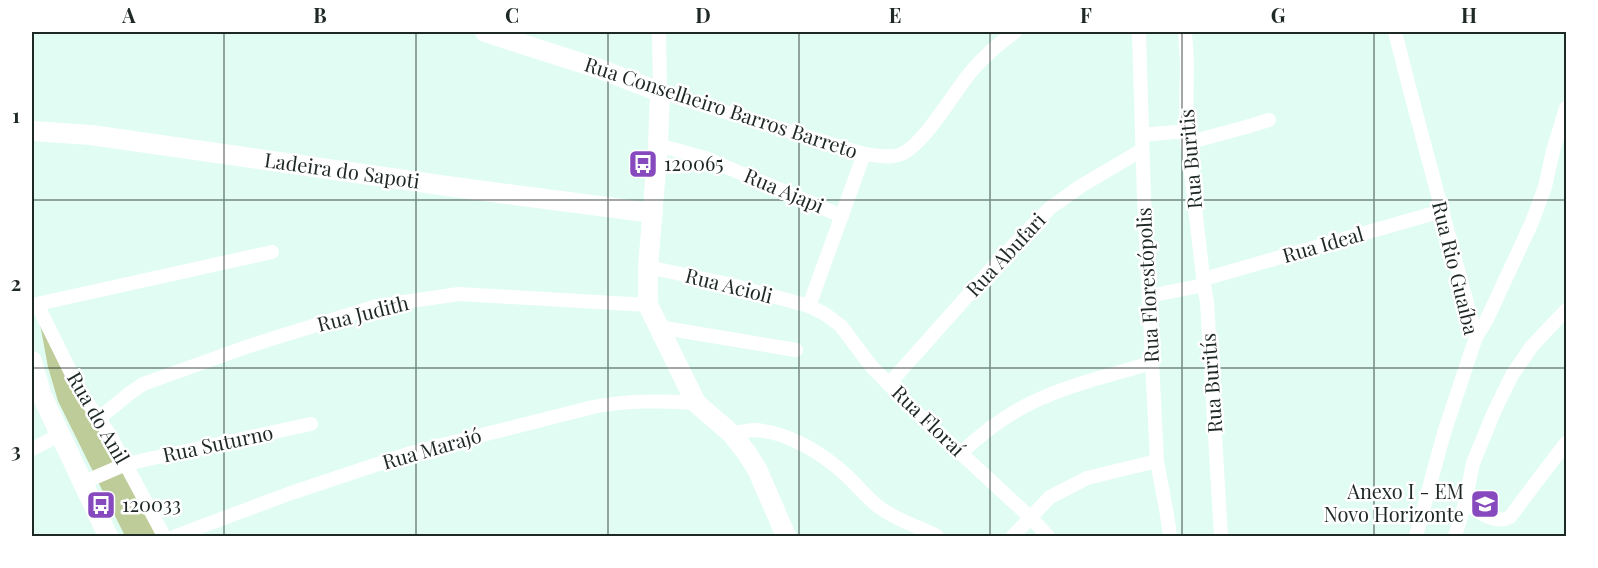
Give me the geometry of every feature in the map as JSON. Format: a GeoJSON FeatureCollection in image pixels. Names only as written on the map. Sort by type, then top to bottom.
{"type":"FeatureCollection","features":[{"type":"Feature","properties":{"kind":"street","name":"Rua Conselheiro Barros Barreto"},"geometry":{"type":"LineString","coordinates":[[485,32],[517,36],[660,92],[864,154],[888,156],[900,155],[911,148],[981,60],[1015,32]]}},
{"type":"Feature","properties":{"kind":"street"},"geometry":{"type":"LineString","coordinates":[[659,32],[658,145],[648,267],[648,305],[696,403],[732,434],[757,469],[786,537]]}},
{"type":"Feature","properties":{"kind":"street","name":"Rua Florestópolis"},"geometry":{"type":"LineString","coordinates":[[1139,32],[1142,150],[1157,461],[1170,537]]}},
{"type":"Feature","properties":{"kind":"street","name":"Rua Buritis"},"geometry":{"type":"LineString","coordinates":[[1185,32],[1186,137],[1204,282]]}},
{"type":"Feature","properties":{"kind":"street","name":"Rua Rio Guaíba"},"geometry":{"type":"LineString","coordinates":[[1395,32],[1476,337],[1444,433],[1416,537]]}},
{"type":"Feature","properties":{"kind":"street"},"geometry":{"type":"LineString","coordinates":[[1476,337],[1487,319],[1532,222],[1545,187],[1566,108]]}},
{"type":"Feature","properties":{"kind":"street"},"geometry":{"type":"LineString","coordinates":[[1142,135],[1186,137],[1246,127],[1269,120]]}},
{"type":"Feature","properties":{"kind":"street","name":"Ladeira do Sapoti"},"geometry":{"type":"LineString","coordinates":[[32,131],[91,135],[653,213]]}},
{"type":"Feature","properties":{"kind":"street","name":"Rua Ajapi"},"geometry":{"type":"LineString","coordinates":[[658,145],[705,158],[842,216]]}},
{"type":"Feature","properties":{"kind":"street","name":"Rua Abufari"},"geometry":{"type":"LineString","coordinates":[[889,384],[994,266],[1050,208],[1081,186],[1142,150]]}},
{"type":"Feature","properties":{"kind":"street"},"geometry":{"type":"LineString","coordinates":[[809,306],[864,154]]}},
{"type":"Feature","properties":{"kind":"street","name":"Rua Ideal"},"geometry":{"type":"LineString","coordinates":[[1204,282],[1442,211]]}},
{"type":"Feature","properties":{"kind":"street"},"geometry":{"type":"LineString","coordinates":[[34,304],[272,252]]}},
{"type":"Feature","properties":{"kind":"street","name":"Rua Acioli"},"geometry":{"type":"LineString","coordinates":[[648,267],[728,284],[809,306]]}},
{"type":"Feature","properties":{"kind":"street"},"geometry":{"type":"LineString","coordinates":[[1149,296],[1204,282]]}},
{"type":"Feature","properties":{"kind":"street","name":"Rua Buritís"},"geometry":{"type":"LineString","coordinates":[[1204,282],[1221,537]]}},
{"type":"Feature","properties":{"kind":"street","name":"Rua Judith"},"geometry":{"type":"LineString","coordinates":[[98,418],[130,393],[152,381],[249,346],[377,306],[459,294],[648,305]]}},
{"type":"Feature","properties":{"kind":"street","name":"Rua do Anil"},"geometry":{"type":"LineString","coordinates":[[34,304],[81,393],[110,435],[164,537]]}},
{"type":"Feature","properties":{"kind":"street","name":"Rua Floraí"},"geometry":{"type":"LineString","coordinates":[[809,306],[841,326],[871,366],[915,411],[1031,518],[1048,537]]}},
{"type":"Feature","properties":{"kind":"street"},"geometry":{"type":"LineString","coordinates":[[1455,537],[1473,463],[1512,375],[1532,346],[1566,310]]}},
{"type":"Feature","properties":{"kind":"street"},"geometry":{"type":"LineString","coordinates":[[658,327],[796,350]]}},
{"type":"Feature","properties":{"kind":"street"},"geometry":{"type":"LineString","coordinates":[[32,360],[42,396],[108,537]]}},
{"type":"Feature","properties":{"kind":"street"},"geometry":{"type":"LineString","coordinates":[[962,453],[977,437],[1032,402],[1086,382],[1151,363]]}},
{"type":"Feature","properties":{"kind":"street","name":"Rua Marajó"},"geometry":{"type":"LineString","coordinates":[[176,537],[291,493],[411,453],[593,406],[619,402],[696,403]]}},
{"type":"Feature","properties":{"kind":"street","name":"Rua Suturno"},"geometry":{"type":"LineString","coordinates":[[82,483],[126,464],[311,424]]}},
{"type":"Feature","properties":{"kind":"street"},"geometry":{"type":"LineString","coordinates":[[732,434],[753,430],[777,434],[792,440],[817,453],[844,473],[877,506],[890,515],[938,537]]}},
{"type":"Feature","properties":{"kind":"street"},"geometry":{"type":"LineString","coordinates":[[32,449],[60,435]]}},
{"type":"Feature","properties":{"kind":"street"},"geometry":{"type":"LineString","coordinates":[[1465,503],[1482,514],[1497,519],[1510,518],[1566,443]]}},
{"type":"Feature","properties":{"kind":"street"},"geometry":{"type":"LineString","coordinates":[[1013,537],[1050,497],[1087,478],[1157,461]]}},
{"type":"Feature","properties":{"kind":"shaded area","name":"Anexo I - EM Novo Horizonte"},"geometry":{"type":"Polygon","coordinates":[[[1472,495],[1500,501],[1499,513],[1470,506],[1472,495]]]}},
{"type":"Feature","properties":{"kind":"green space"},"geometry":{"type":"Polygon","coordinates":[[[38,313],[59,356],[72,391],[108,442],[159,536],[125,536],[58,401],[48,367],[38,313]]]}},
{"type":"Feature","properties":{"kind":"place","name":"120065"},"geometry":{"type":"Point","coordinates":[643,164]}},
{"type":"Feature","properties":{"kind":"place","name":"Anexo I - EM Novo Horizonte"},"geometry":{"type":"Point","coordinates":[1485,504]}},
{"type":"Feature","properties":{"kind":"place","name":"120033"},"geometry":{"type":"Point","coordinates":[101,505]}}]}
